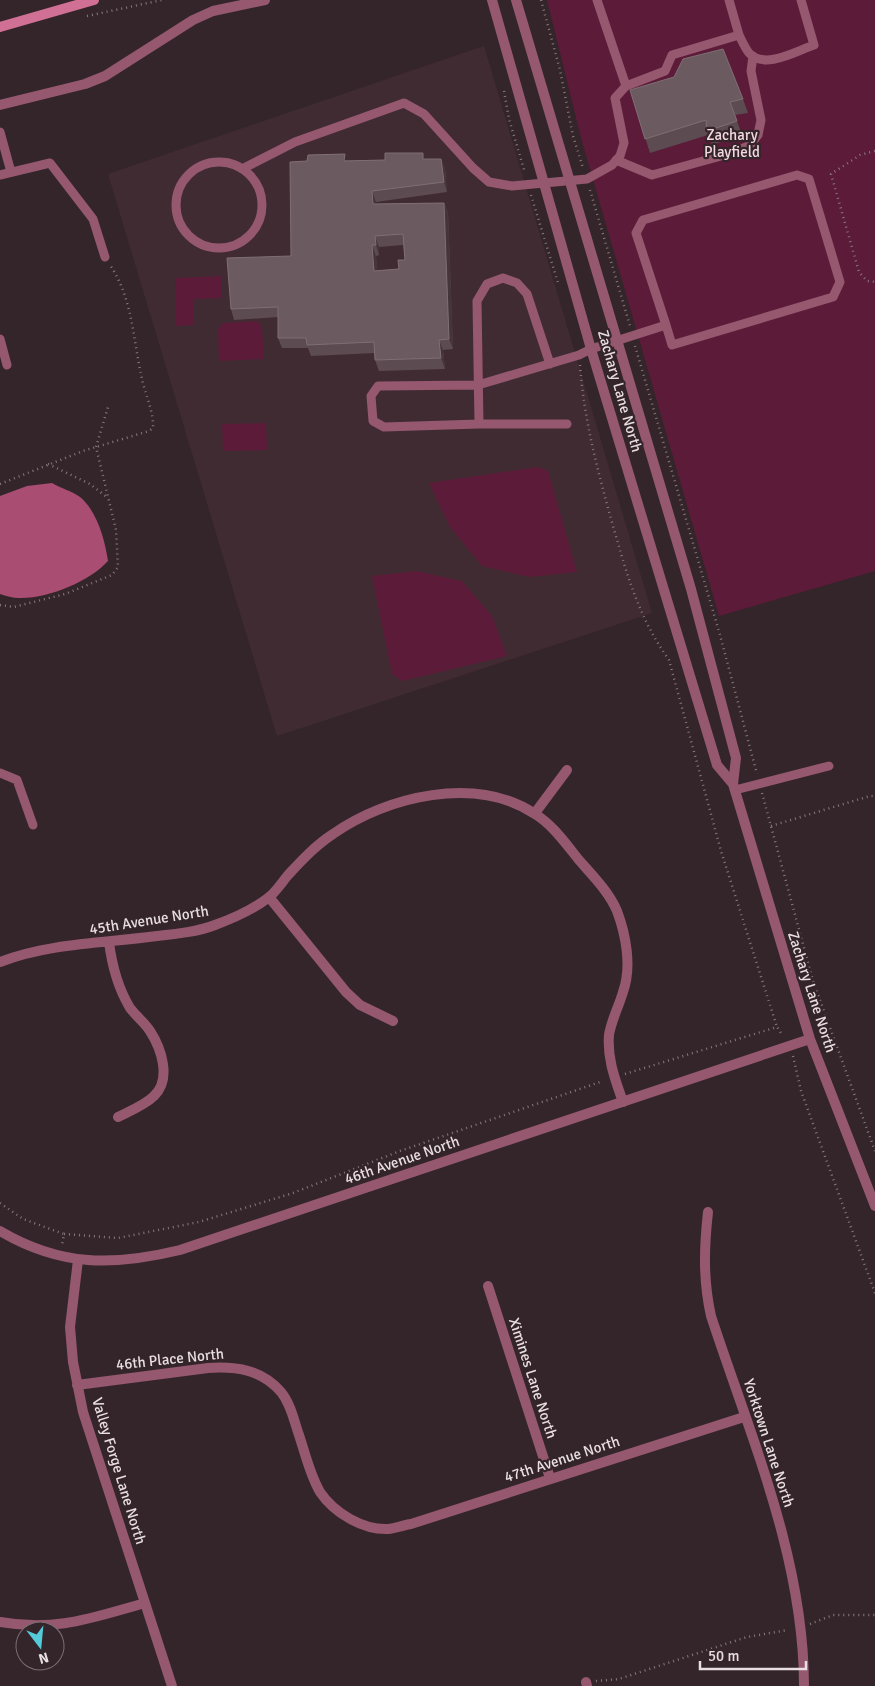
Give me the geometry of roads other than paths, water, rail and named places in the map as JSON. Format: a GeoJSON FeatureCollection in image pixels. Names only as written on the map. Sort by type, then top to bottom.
{"type":"FeatureCollection","features":[{"type":"Feature","properties":{"kind":"main road"},"geometry":{"type":"LineString","coordinates":[[0,27],[94,0]]}},
{"type":"Feature","properties":{"kind":"street"},"geometry":{"type":"LineString","coordinates":[[0,105],[85,84],[105,76],[193,20],[213,11],[265,0]]}},
{"type":"Feature","properties":{"kind":"street","name":"Zachary Lane North"},"geometry":{"type":"LineString","coordinates":[[492,0],[591,349],[717,765],[734,787]]}},
{"type":"Feature","properties":{"kind":"street","name":"Zachary Lane North"},"geometry":{"type":"LineString","coordinates":[[516,0],[691,589],[736,758],[734,787],[810,1038],[875,1206]]}},
{"type":"Feature","properties":{"kind":"street"},"geometry":{"type":"LineString","coordinates":[[567,770],[535,814],[561,838],[604,889],[619,919],[625,938],[627,964],[625,989],[609,1033],[609,1054],[614,1078],[623,1102]]}},
{"type":"Feature","properties":{"kind":"street","name":"45th Avenue North"},"geometry":{"type":"LineString","coordinates":[[0,962],[43,949],[209,928],[238,917],[269,897],[309,853],[333,834],[359,819],[414,800],[445,792],[469,792],[491,796],[535,814]]}},
{"type":"Feature","properties":{"kind":"street"},"geometry":{"type":"LineString","coordinates":[[269,897],[346,992],[360,1005],[393,1021]]}},
{"type":"Feature","properties":{"kind":"street"},"geometry":{"type":"LineString","coordinates":[[108,942],[119,985],[131,1009],[158,1043],[163,1061],[163,1078],[156,1095],[118,1117]]}},
{"type":"Feature","properties":{"kind":"street","name":"46th Avenue North"},"geometry":{"type":"LineString","coordinates":[[0,1231],[37,1249],[78,1260],[107,1262],[142,1259],[180,1250],[810,1038]]}},
{"type":"Feature","properties":{"kind":"street","name":"Yorktown Lane North"},"geometry":{"type":"LineString","coordinates":[[708,1212],[703,1264],[705,1291],[711,1316],[789,1556],[800,1627],[804,1686]]}},
{"type":"Feature","properties":{"kind":"street","name":"Valley Forge Lane North"},"geometry":{"type":"LineString","coordinates":[[78,1260],[70,1327],[77,1385],[83,1412],[172,1686]]}},
{"type":"Feature","properties":{"kind":"street","name":"Ximines Lane North"},"geometry":{"type":"LineString","coordinates":[[488,1286],[550,1478]]}},
{"type":"Feature","properties":{"kind":"street","name":"46th Place North"},"geometry":{"type":"LineString","coordinates":[[77,1385],[228,1366],[246,1369],[265,1378],[282,1393],[291,1410],[320,1492],[330,1504],[344,1515],[361,1524],[388,1529]]}},
{"type":"Feature","properties":{"kind":"street","name":"47th Avenue North"},"geometry":{"type":"LineString","coordinates":[[388,1529],[411,1524],[744,1416]]}},
{"type":"Feature","properties":{"kind":"street"},"geometry":{"type":"LineString","coordinates":[[0,1622],[26,1627],[59,1626],[145,1603]]}},
{"type":"Feature","properties":{"kind":"lane"},"geometry":{"type":"LineString","coordinates":[[598,0],[626,86]]}},
{"type":"Feature","properties":{"kind":"lane"},"geometry":{"type":"LineString","coordinates":[[729,0],[739,35],[748,52],[757,59],[769,60],[814,45],[801,0]]}},
{"type":"Feature","properties":{"kind":"lane"},"geometry":{"type":"LineString","coordinates":[[242,169],[253,179],[260,192],[262,206],[259,219],[252,232],[242,241],[229,247],[214,248],[201,244],[189,236],[180,225],[176,212],[176,198],[181,184],[190,173],[202,166],[216,162],[230,164],[242,169],[295,142],[404,103],[424,114],[473,168],[489,182],[512,186],[586,179],[612,165],[624,143],[615,98],[626,86],[665,71],[672,55],[739,35]]}},
{"type":"Feature","properties":{"kind":"lane"},"geometry":{"type":"LineString","coordinates":[[616,160],[652,175],[732,153],[750,145],[758,135],[761,120],[751,71],[753,56]]}},
{"type":"Feature","properties":{"kind":"lane"},"geometry":{"type":"LineString","coordinates":[[0,132],[11,172]]}},
{"type":"Feature","properties":{"kind":"lane"},"geometry":{"type":"LineString","coordinates":[[0,175],[50,163],[93,219],[105,257]]}},
{"type":"Feature","properties":{"kind":"lane"},"geometry":{"type":"LineString","coordinates":[[797,175],[809,179],[840,282],[833,297],[672,346],[666,325],[636,233],[643,220],[797,175]]}},
{"type":"Feature","properties":{"kind":"lane"},"geometry":{"type":"LineString","coordinates":[[479,424],[477,302],[487,284],[503,278],[517,283],[527,294],[550,364]]}},
{"type":"Feature","properties":{"kind":"lane"},"geometry":{"type":"LineString","coordinates":[[567,424],[479,424],[384,428],[373,421],[371,396],[378,386],[478,385],[579,355],[591,349],[666,325]]}},
{"type":"Feature","properties":{"kind":"lane"},"geometry":{"type":"LineString","coordinates":[[0,339],[7,365]]}},
{"type":"Feature","properties":{"kind":"lane"},"geometry":{"type":"LineString","coordinates":[[734,787],[828,766]]}},
{"type":"Feature","properties":{"kind":"lane"},"geometry":{"type":"LineString","coordinates":[[0,773],[17,780],[33,825]]}},
{"type":"Feature","properties":{"kind":"park label","name":"Zachary Playfield"},"geometry":{"type":"Point","coordinates":[732,144]}}]}
